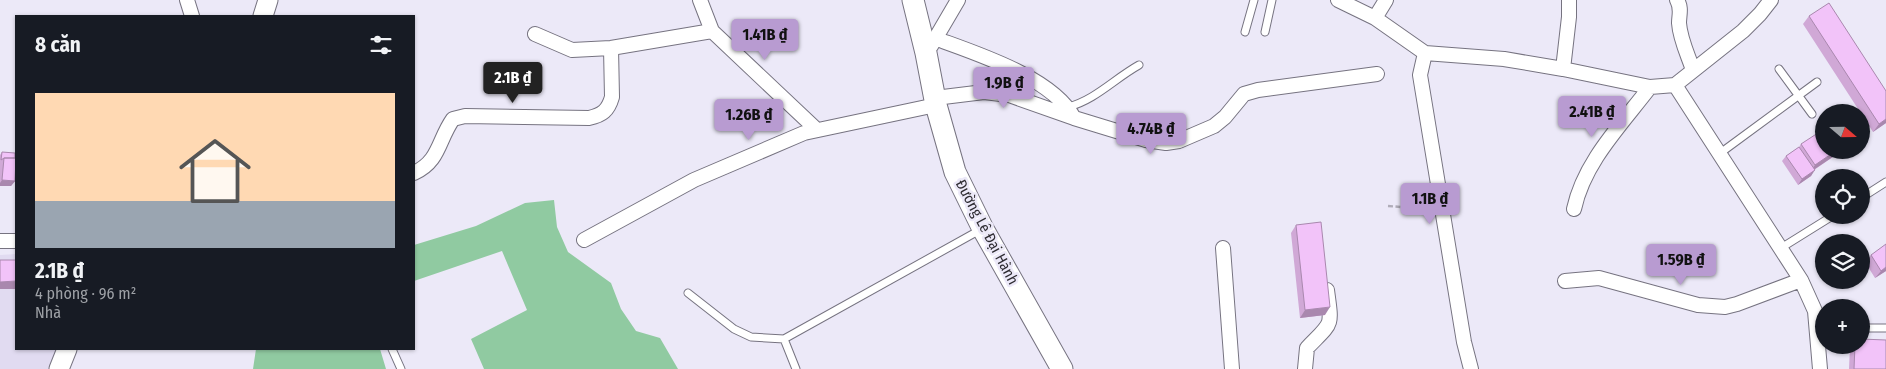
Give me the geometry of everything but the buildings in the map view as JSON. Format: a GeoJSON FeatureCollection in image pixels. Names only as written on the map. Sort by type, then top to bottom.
{"type":"FeatureCollection","features":[{"type":"Feature","properties":{"kind":"main road","name":"Đường Lê Đại Hành"},"geometry":{"type":"LineString","coordinates":[[913,0],[931,46],[935,101],[955,172],[983,229],[1062,369]]}},
{"type":"Feature","properties":{"kind":"street"},"geometry":{"type":"LineString","coordinates":[[188,0],[192,15]]}},
{"type":"Feature","properties":{"kind":"street"},"geometry":{"type":"LineString","coordinates":[[263,15],[268,0]]}},
{"type":"Feature","properties":{"kind":"street"},"geometry":{"type":"LineString","coordinates":[[700,0],[712,31],[817,130]]}},
{"type":"Feature","properties":{"kind":"street"},"geometry":{"type":"LineString","coordinates":[[958,0],[931,46],[996,61],[1051,92],[1071,113]]}},
{"type":"Feature","properties":{"kind":"street"},"geometry":{"type":"LineString","coordinates":[[1338,0],[1375,18],[1425,53],[1486,57],[1563,69],[1650,87],[1675,85],[1743,31],[1771,0]]}},
{"type":"Feature","properties":{"kind":"street"},"geometry":{"type":"LineString","coordinates":[[1375,18],[1386,0]]}},
{"type":"Feature","properties":{"kind":"street"},"geometry":{"type":"LineString","coordinates":[[1563,69],[1569,0]]}},
{"type":"Feature","properties":{"kind":"street"},"geometry":{"type":"LineString","coordinates":[[1676,0],[1680,11],[1680,29],[1693,70]]}},
{"type":"Feature","properties":{"kind":"street"},"geometry":{"type":"LineString","coordinates":[[535,34],[572,50],[611,48],[712,31]]}},
{"type":"Feature","properties":{"kind":"street"},"geometry":{"type":"LineString","coordinates":[[415,172],[433,160],[454,119],[465,116],[589,118],[603,114],[610,105],[612,97],[611,48]]}},
{"type":"Feature","properties":{"kind":"street"},"geometry":{"type":"LineString","coordinates":[[1425,53],[1420,75],[1464,342],[1471,369]]}},
{"type":"Feature","properties":{"kind":"street"},"geometry":{"type":"LineString","coordinates":[[584,240],[694,180],[804,133],[935,101],[984,92],[1009,96],[1071,113],[1146,140],[1166,143],[1179,141],[1214,126],[1225,117],[1244,94],[1376,74]]}},
{"type":"Feature","properties":{"kind":"street"},"geometry":{"type":"LineString","coordinates":[[1675,85],[1801,280],[1815,311]]}},
{"type":"Feature","properties":{"kind":"street"},"geometry":{"type":"LineString","coordinates":[[1574,209],[1577,194],[1594,159],[1650,87]]}},
{"type":"Feature","properties":{"kind":"street"},"geometry":{"type":"LineString","coordinates":[[0,241],[15,241]]}},
{"type":"Feature","properties":{"kind":"street"},"geometry":{"type":"LineString","coordinates":[[1223,248],[1232,369]]}},
{"type":"Feature","properties":{"kind":"street"},"geometry":{"type":"LineString","coordinates":[[1305,369],[1307,348],[1328,327],[1331,321],[1325,273]]}},
{"type":"Feature","properties":{"kind":"street"},"geometry":{"type":"LineString","coordinates":[[1565,281],[1600,278],[1698,305],[1725,307],[1738,304],[1801,280]]}},
{"type":"Feature","properties":{"kind":"street"},"geometry":{"type":"LineString","coordinates":[[59,369],[66,350]]}},
{"type":"Feature","properties":{"kind":"street"},"geometry":{"type":"LineString","coordinates":[[1820,354],[1820,369]]}},
{"type":"Feature","properties":{"kind":"lane"},"geometry":{"type":"LineString","coordinates":[[1244,32],[1254,0]]}},
{"type":"Feature","properties":{"kind":"lane"},"geometry":{"type":"LineString","coordinates":[[1265,32],[1272,0]]}},
{"type":"Feature","properties":{"kind":"lane"},"geometry":{"type":"LineString","coordinates":[[1071,113],[1122,75],[1139,65]]}},
{"type":"Feature","properties":{"kind":"lane"},"geometry":{"type":"LineString","coordinates":[[1779,69],[1812,114]]}},
{"type":"Feature","properties":{"kind":"lane"},"geometry":{"type":"LineString","coordinates":[[1719,154],[1817,82]]}},
{"type":"Feature","properties":{"kind":"lane"},"geometry":{"type":"LineString","coordinates":[[1870,192],[1886,182]]}},
{"type":"Feature","properties":{"kind":"lane"},"geometry":{"type":"LineString","coordinates":[[1781,248],[1820,224]]}},
{"type":"Feature","properties":{"kind":"lane"},"geometry":{"type":"LineString","coordinates":[[688,293],[734,329],[751,337],[784,339],[983,229]]}},
{"type":"Feature","properties":{"kind":"lane"},"geometry":{"type":"LineString","coordinates":[[1870,328],[1886,328]]}},
{"type":"Feature","properties":{"kind":"lane"},"geometry":{"type":"LineString","coordinates":[[784,339],[796,369]]}},
{"type":"Feature","properties":{"kind":"lane"},"geometry":{"type":"LineString","coordinates":[[392,350],[401,369]]}},
{"type":"Feature","properties":{"kind":"path"},"geometry":{"type":"LineString","coordinates":[[1388,206],[1442,210]]}},
{"type":"Feature","properties":{"kind":"shaded area"},"geometry":{"type":"Polygon","coordinates":[[[15,254],[15,350],[61,350],[53,369],[0,369],[0,255],[15,254]]]}},
{"type":"Feature","properties":{"kind":"green space"},"geometry":{"type":"Polygon","coordinates":[[[554,200],[557,227],[568,252],[611,283],[621,309],[636,331],[660,338],[678,369],[484,369],[471,339],[527,310],[502,251],[415,281],[415,245],[476,226],[525,203],[554,200]]]}},
{"type":"Feature","properties":{"kind":"green space"},"geometry":{"type":"Polygon","coordinates":[[[256,350],[380,350],[386,369],[253,369],[256,350]]]}}]}
